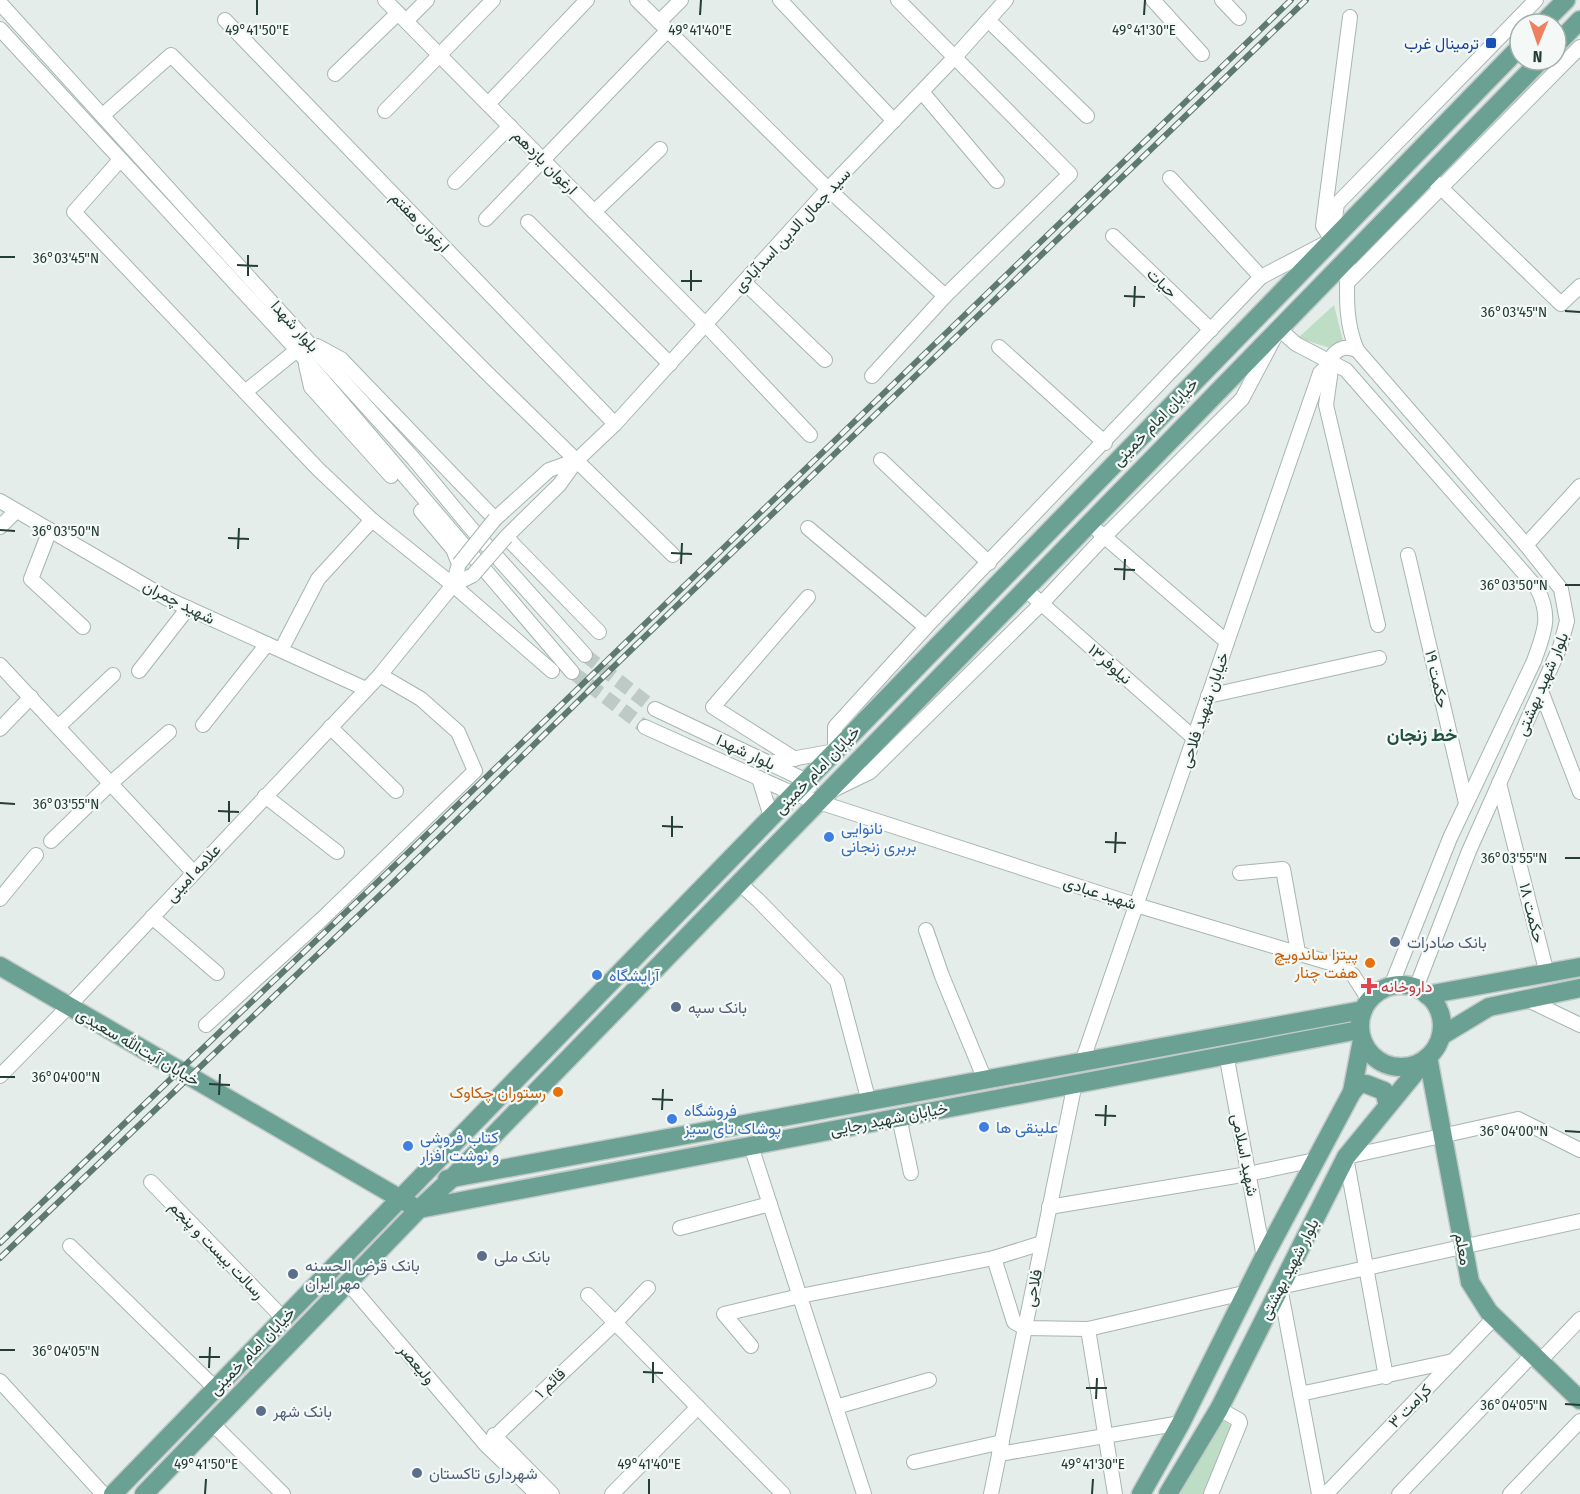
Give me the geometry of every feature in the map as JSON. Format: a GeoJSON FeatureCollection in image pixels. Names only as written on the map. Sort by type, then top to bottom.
{"type":"FeatureCollection","features":[{"type":"Feature","properties":{"kind":"main road"},"geometry":{"type":"LineString","coordinates":[[1554,12],[1566,0]]}},
{"type":"Feature","properties":{"kind":"main road","name":"خیابان امام خمینی"},"geometry":{"type":"LineString","coordinates":[[113,1494],[1508,59]]}},
{"type":"Feature","properties":{"kind":"main road","name":"خیابان امام خمینی"},"geometry":{"type":"LineString","coordinates":[[144,1494],[419,1209],[450,1180],[1348,258],[1435,182],[1523,92],[1534,72]]}},
{"type":"Feature","properties":{"kind":"main road"},"geometry":{"type":"LineString","coordinates":[[1332,240],[1348,258]]}},
{"type":"Feature","properties":{"kind":"main road"},"geometry":{"type":"LineString","coordinates":[[1262,312],[1279,329]]}},
{"type":"Feature","properties":{"kind":"main road","name":"خیابان آیت‌الله سعیدی"},"geometry":{"type":"LineString","coordinates":[[0,966],[419,1209]]}},
{"type":"Feature","properties":{"kind":"main road"},"geometry":{"type":"LineString","coordinates":[[1421,991],[1547,974],[1580,967]]}},
{"type":"Feature","properties":{"kind":"main road"},"geometry":{"type":"LineString","coordinates":[[614,979],[628,997]]}},
{"type":"Feature","properties":{"kind":"main road"},"geometry":{"type":"LineString","coordinates":[[1403,985],[1421,991],[1435,1003],[1440,1014],[1441,1036],[1436,1047],[1428,1057],[1417,1064],[1404,1067],[1390,1066],[1378,1061],[1368,1052],[1360,1035],[1366,1005],[1379,991],[1391,986],[1403,985]]}},
{"type":"Feature","properties":{"kind":"main road"},"geometry":{"type":"LineString","coordinates":[[1441,1036],[1489,1007],[1580,988]]}},
{"type":"Feature","properties":{"kind":"main road","name":"خیابان شهید رجایی"},"geometry":{"type":"LineString","coordinates":[[450,1180],[1082,1062],[1366,1005]]}},
{"type":"Feature","properties":{"kind":"main road"},"geometry":{"type":"LineString","coordinates":[[571,1024],[587,1039]]}},
{"type":"Feature","properties":{"kind":"main road","name":"خیابان شهید رجایی"},"geometry":{"type":"LineString","coordinates":[[419,1209],[1226,1054],[1360,1035]]}},
{"type":"Feature","properties":{"kind":"main road","name":"بلوار شهید بهشتی"},"geometry":{"type":"LineString","coordinates":[[1142,1494],[1352,1092],[1360,1035]]}},
{"type":"Feature","properties":{"kind":"main road","name":"بلوار شهید بهشتی"},"geometry":{"type":"LineString","coordinates":[[1168,1494],[1219,1409],[1346,1157],[1428,1057]]}},
{"type":"Feature","properties":{"kind":"main road","name":"معلم"},"geometry":{"type":"LineString","coordinates":[[1428,1057],[1470,1282],[1482,1302],[1495,1317],[1580,1400]]}},
{"type":"Feature","properties":{"kind":"main road"},"geometry":{"type":"LineString","coordinates":[[1352,1092],[1359,1084],[1376,1086],[1384,1091],[1388,1105]]}},
{"type":"Feature","properties":{"kind":"main road"},"geometry":{"type":"LineString","coordinates":[[489,1140],[487,1152],[493,1163],[498,1168],[511,1168]]}},
{"type":"Feature","properties":{"kind":"main road"},"geometry":{"type":"LineString","coordinates":[[423,1176],[450,1180]]}},
{"type":"Feature","properties":{"kind":"street","name":"ارغوان یازدهم"},"geometry":{"type":"LineString","coordinates":[[385,0],[705,324],[810,435]]}},
{"type":"Feature","properties":{"kind":"street"},"geometry":{"type":"LineString","coordinates":[[334,74],[402,17],[427,0]]}},
{"type":"Feature","properties":{"kind":"street"},"geometry":{"type":"LineString","coordinates":[[385,111],[493,0]]}},
{"type":"Feature","properties":{"kind":"street"},"geometry":{"type":"LineString","coordinates":[[488,104],[587,0]]}},
{"type":"Feature","properties":{"kind":"street"},"geometry":{"type":"LineString","coordinates":[[637,0],[828,189],[945,296]]}},
{"type":"Feature","properties":{"kind":"street"},"geometry":{"type":"LineString","coordinates":[[486,219],[663,26],[681,0]]}},
{"type":"Feature","properties":{"kind":"street"},"geometry":{"type":"LineString","coordinates":[[780,0],[894,121]]}},
{"type":"Feature","properties":{"kind":"street"},"geometry":{"type":"LineString","coordinates":[[872,376],[945,296],[1070,174],[898,0]]}},
{"type":"Feature","properties":{"kind":"street","name":"سید جمال الدین اسدآبادی"},"geometry":{"type":"LineString","coordinates":[[453,585],[473,575],[506,537],[559,485],[577,460],[615,424],[828,189],[922,92],[1006,0]]}},
{"type":"Feature","properties":{"kind":"street"},"geometry":{"type":"LineString","coordinates":[[1153,0],[1202,54]]}},
{"type":"Feature","properties":{"kind":"street"},"geometry":{"type":"LineString","coordinates":[[1222,0],[1239,18]]}},
{"type":"Feature","properties":{"kind":"street"},"geometry":{"type":"LineString","coordinates":[[1332,240],[1337,204],[1536,0]]}},
{"type":"Feature","properties":{"kind":"street","name":"بلوار شهدا"},"geometry":{"type":"LineString","coordinates":[[0,3],[309,342],[585,655]]}},
{"type":"Feature","properties":{"kind":"street"},"geometry":{"type":"LineString","coordinates":[[1332,240],[1323,226],[1350,17]]}},
{"type":"Feature","properties":{"kind":"street","name":"ارغوان هفتم"},"geometry":{"type":"LineString","coordinates":[[225,20],[615,424]]}},
{"type":"Feature","properties":{"kind":"street"},"geometry":{"type":"LineString","coordinates":[[988,20],[1087,116]]}},
{"type":"Feature","properties":{"kind":"street","name":"بلوار شهدا"},"geometry":{"type":"LineString","coordinates":[[0,29],[297,350],[572,672]]}},
{"type":"Feature","properties":{"kind":"street"},"geometry":{"type":"LineString","coordinates":[[1523,92],[1573,37]]}},
{"type":"Feature","properties":{"kind":"street"},"geometry":{"type":"LineString","coordinates":[[103,115],[171,55],[484,371],[672,555]]}},
{"type":"Feature","properties":{"kind":"street"},"geometry":{"type":"LineString","coordinates":[[922,92],[997,181]]}},
{"type":"Feature","properties":{"kind":"street"},"geometry":{"type":"LineString","coordinates":[[455,182],[510,126]]}},
{"type":"Feature","properties":{"kind":"street"},"geometry":{"type":"LineString","coordinates":[[594,212],[660,149]]}},
{"type":"Feature","properties":{"kind":"street"},"geometry":{"type":"LineString","coordinates":[[120,160],[74,212],[318,469],[372,520],[453,585],[552,671]]}},
{"type":"Feature","properties":{"kind":"street"},"geometry":{"type":"LineString","coordinates":[[1170,178],[1261,277]]}},
{"type":"Feature","properties":{"kind":"street"},"geometry":{"type":"LineString","coordinates":[[1347,283],[1435,182],[1561,304],[1580,286]]}},
{"type":"Feature","properties":{"kind":"street"},"geometry":{"type":"LineString","coordinates":[[528,222],[670,364]]}},
{"type":"Feature","properties":{"kind":"street","name":"حیات"},"geometry":{"type":"LineString","coordinates":[[1113,236],[1211,330]]}},
{"type":"Feature","properties":{"kind":"street"},"geometry":{"type":"LineString","coordinates":[[770,763],[835,751],[835,727],[926,627],[1261,277],[1332,240]]}},
{"type":"Feature","properties":{"kind":"street","name":"بلوار شهید بهشتی"},"geometry":{"type":"LineString","coordinates":[[1348,258],[1346,307],[1351,337],[1357,350],[1526,545],[1561,589],[1566,609],[1565,633],[1469,851],[1421,991]]}},
{"type":"Feature","properties":{"kind":"street"},"geometry":{"type":"LineString","coordinates":[[744,282],[825,360]]}},
{"type":"Feature","properties":{"kind":"street"},"geometry":{"type":"LineString","coordinates":[[807,781],[823,796],[870,772],[1042,603],[1105,536],[1242,399],[1279,329]]}},
{"type":"Feature","properties":{"kind":"street","name":"بلوار شهید بهشتی"},"geometry":{"type":"LineString","coordinates":[[1279,329],[1296,344],[1346,370],[1537,588],[1546,609],[1545,630],[1534,661],[1450,838],[1391,986]]}},
{"type":"Feature","properties":{"kind":"street"},"geometry":{"type":"LineString","coordinates":[[309,342],[341,359],[495,519]]}},
{"type":"Feature","properties":{"kind":"street"},"geometry":{"type":"LineString","coordinates":[[999,347],[1105,442]]}},
{"type":"Feature","properties":{"kind":"street"},"geometry":{"type":"LineString","coordinates":[[1357,350],[1351,347],[1338,350],[1332,362],[1326,405],[1378,625]]}},
{"type":"Feature","properties":{"kind":"street"},"geometry":{"type":"LineString","coordinates":[[245,392],[297,350]]}},
{"type":"Feature","properties":{"kind":"street"},"geometry":{"type":"LineString","coordinates":[[306,362],[310,387],[397,482],[453,549],[459,564],[453,585]]}},
{"type":"Feature","properties":{"kind":"street","name":"خیابان شهید فلاحی"},"geometry":{"type":"LineString","coordinates":[[1082,1062],[1320,372],[1332,362]]}},
{"type":"Feature","properties":{"kind":"street","name":"سید جمال الدین اسدآبادی"},"geometry":{"type":"LineString","coordinates":[[459,564],[495,519],[549,470],[577,460]]}},
{"type":"Feature","properties":{"kind":"street"},"geometry":{"type":"LineString","coordinates":[[881,460],[989,563]]}},
{"type":"Feature","properties":{"kind":"street"},"geometry":{"type":"LineString","coordinates":[[1526,545],[1580,486]]}},
{"type":"Feature","properties":{"kind":"street","name":"شهید چمران"},"geometry":{"type":"LineString","coordinates":[[0,501],[168,599],[366,689]]}},
{"type":"Feature","properties":{"kind":"street"},"geometry":{"type":"LineString","coordinates":[[0,527],[16,511]]}},
{"type":"Feature","properties":{"kind":"street"},"geometry":{"type":"LineString","coordinates":[[281,650],[318,579],[372,520]]}},
{"type":"Feature","properties":{"kind":"street"},"geometry":{"type":"LineString","coordinates":[[1090,523],[1227,642]]}},
{"type":"Feature","properties":{"kind":"street"},"geometry":{"type":"LineString","coordinates":[[808,528],[926,627]]}},
{"type":"Feature","properties":{"kind":"street"},"geometry":{"type":"LineString","coordinates":[[50,530],[31,579],[83,627]]}},
{"type":"Feature","properties":{"kind":"street"},"geometry":{"type":"LineString","coordinates":[[506,537],[599,632]]}},
{"type":"Feature","properties":{"kind":"street","name":"حکمت ۱۹"},"geometry":{"type":"LineString","coordinates":[[1408,555],[1466,803]]}},
{"type":"Feature","properties":{"kind":"street","name":"علامه امینی"},"geometry":{"type":"LineString","coordinates":[[0,1076],[68,1007],[380,675],[453,585]]}},
{"type":"Feature","properties":{"kind":"street","name":"نیلوفر۱۳"},"geometry":{"type":"LineString","coordinates":[[1025,589],[1194,738]]}},
{"type":"Feature","properties":{"kind":"street"},"geometry":{"type":"LineString","coordinates":[[795,759],[712,707],[808,597]]}},
{"type":"Feature","properties":{"kind":"street"},"geometry":{"type":"LineString","coordinates":[[139,671],[188,608]]}},
{"type":"Feature","properties":{"kind":"street"},"geometry":{"type":"LineString","coordinates":[[1565,633],[1580,632]]}},
{"type":"Feature","properties":{"kind":"street"},"geometry":{"type":"LineString","coordinates":[[203,725],[267,644]]}},
{"type":"Feature","properties":{"kind":"street"},"geometry":{"type":"LineString","coordinates":[[1208,696],[1379,658]]}},
{"type":"Feature","properties":{"kind":"street"},"geometry":{"type":"LineString","coordinates":[[0,665],[194,873]]}},
{"type":"Feature","properties":{"kind":"street"},"geometry":{"type":"LineString","coordinates":[[58,727],[113,675]]}},
{"type":"Feature","properties":{"kind":"street"},"geometry":{"type":"LineString","coordinates":[[206,1025],[322,919],[475,771],[458,732],[421,699],[380,675]]}},
{"type":"Feature","properties":{"kind":"street"},"geometry":{"type":"LineString","coordinates":[[1541,691],[1580,792]]}},
{"type":"Feature","properties":{"kind":"street"},"geometry":{"type":"LineString","coordinates":[[0,729],[31,697]]}},
{"type":"Feature","properties":{"kind":"street","name":"بلوار شهدا"},"geometry":{"type":"LineString","coordinates":[[655,709],[807,781]]}},
{"type":"Feature","properties":{"kind":"street","name":"بلوار شهدا"},"geometry":{"type":"LineString","coordinates":[[645,727],[794,794],[823,796]]}},
{"type":"Feature","properties":{"kind":"street"},"geometry":{"type":"LineString","coordinates":[[330,728],[396,791]]}},
{"type":"Feature","properties":{"kind":"street"},"geometry":{"type":"LineString","coordinates":[[51,841],[111,783],[169,732]]}},
{"type":"Feature","properties":{"kind":"street"},"geometry":{"type":"LineString","coordinates":[[759,778],[771,818]]}},
{"type":"Feature","properties":{"kind":"street","name":"حکمت ۱۸"},"geometry":{"type":"LineString","coordinates":[[1499,783],[1547,974]]}},
{"type":"Feature","properties":{"kind":"street"},"geometry":{"type":"LineString","coordinates":[[265,796],[337,852]]}},
{"type":"Feature","properties":{"kind":"street","name":"شهید عبادی"},"geometry":{"type":"LineString","coordinates":[[823,796],[1136,905],[1337,964],[1353,975],[1366,1005]]}},
{"type":"Feature","properties":{"kind":"street"},"geometry":{"type":"LineString","coordinates":[[1450,838],[1469,851]]}},
{"type":"Feature","properties":{"kind":"street"},"geometry":{"type":"LineString","coordinates":[[0,899],[36,855]]}},
{"type":"Feature","properties":{"kind":"street"},"geometry":{"type":"LineString","coordinates":[[1240,873],[1283,869],[1298,952]]}},
{"type":"Feature","properties":{"kind":"street"},"geometry":{"type":"LineString","coordinates":[[739,883],[837,981],[869,1102]]}},
{"type":"Feature","properties":{"kind":"street"},"geometry":{"type":"LineString","coordinates":[[152,917],[217,973]]}},
{"type":"Feature","properties":{"kind":"street"},"geometry":{"type":"LineString","coordinates":[[926,930],[984,1080]]}},
{"type":"Feature","properties":{"kind":"street"},"geometry":{"type":"LineString","coordinates":[[1526,999],[1580,1025]]}},
{"type":"Feature","properties":{"kind":"street","name":"شهید اسلامی"},"geometry":{"type":"LineString","coordinates":[[1226,1054],[1264,1257]]}},
{"type":"Feature","properties":{"kind":"street","name":"فلاحی"},"geometry":{"type":"LineString","coordinates":[[991,1494],[1074,1083]]}},
{"type":"Feature","properties":{"kind":"street"},"geometry":{"type":"LineString","coordinates":[[899,1118],[911,1173]]}},
{"type":"Feature","properties":{"kind":"street"},"geometry":{"type":"LineString","coordinates":[[1386,1377],[1346,1157],[1518,1119],[1580,1150]]}},
{"type":"Feature","properties":{"kind":"street"},"geometry":{"type":"LineString","coordinates":[[751,1146],[864,1494]]}},
{"type":"Feature","properties":{"kind":"street"},"geometry":{"type":"LineString","coordinates":[[1049,1207],[1248,1174],[1315,1160]]}},
{"type":"Feature","properties":{"kind":"street","name":"رسالت بیست و پنجم"},"geometry":{"type":"LineString","coordinates":[[150,1182],[284,1319]]}},
{"type":"Feature","properties":{"kind":"street"},"geometry":{"type":"LineString","coordinates":[[680,1228],[770,1204]]}},
{"type":"Feature","properties":{"kind":"street"},"geometry":{"type":"LineString","coordinates":[[1319,1494],[1280,1287],[1580,1221]]}},
{"type":"Feature","properties":{"kind":"street"},"geometry":{"type":"LineString","coordinates":[[751,1346],[724,1314],[800,1296],[994,1258],[1042,1243]]}},
{"type":"Feature","properties":{"kind":"street"},"geometry":{"type":"LineString","coordinates":[[70,1246],[216,1389]]}},
{"type":"Feature","properties":{"kind":"street"},"geometry":{"type":"LineString","coordinates":[[994,1258],[1014,1322],[1025,1328],[1088,1329],[1248,1292]]}},
{"type":"Feature","properties":{"kind":"street","name":"ولیعصر"},"geometry":{"type":"LineString","coordinates":[[348,1282],[490,1440],[552,1494]]}},
{"type":"Feature","properties":{"kind":"street","name":"قائم ۱"},"geometry":{"type":"LineString","coordinates":[[490,1440],[615,1323],[648,1288]]}},
{"type":"Feature","properties":{"kind":"street"},"geometry":{"type":"LineString","coordinates":[[588,1295],[778,1492]]}},
{"type":"Feature","properties":{"kind":"street","name":"کرامت ۳"},"geometry":{"type":"LineString","coordinates":[[1326,1494],[1495,1317]]}},
{"type":"Feature","properties":{"kind":"street"},"geometry":{"type":"LineString","coordinates":[[1399,1494],[1536,1358],[1580,1319]]}},
{"type":"Feature","properties":{"kind":"street"},"geometry":{"type":"LineString","coordinates":[[1088,1329],[1115,1494]]}},
{"type":"Feature","properties":{"kind":"street"},"geometry":{"type":"LineString","coordinates":[[1300,1395],[1453,1361]]}},
{"type":"Feature","properties":{"kind":"street"},"geometry":{"type":"LineString","coordinates":[[836,1407],[929,1380]]}},
{"type":"Feature","properties":{"kind":"street"},"geometry":{"type":"LineString","coordinates":[[0,1381],[103,1494]]}},
{"type":"Feature","properties":{"kind":"street"},"geometry":{"type":"LineString","coordinates":[[612,1494],[698,1407]]}},
{"type":"Feature","properties":{"kind":"street"},"geometry":{"type":"LineString","coordinates":[[1211,1494],[1240,1423],[1239,1420],[1219,1409]]}},
{"type":"Feature","properties":{"kind":"street"},"geometry":{"type":"LineString","coordinates":[[1510,1494],[1580,1421]]}},
{"type":"Feature","properties":{"kind":"street"},"geometry":{"type":"LineString","coordinates":[[212,1423],[283,1494]]}},
{"type":"Feature","properties":{"kind":"street"},"geometry":{"type":"LineString","coordinates":[[914,1462],[1181,1423]]}},
{"type":"Feature","properties":{"kind":"street"},"geometry":{"type":"LineString","coordinates":[[490,1440],[537,1494]]}},
{"type":"Feature","properties":{"kind":"green space"},"geometry":{"type":"Polygon","coordinates":[[[1334,305],[1346,353],[1298,338],[1334,305]]]}},
{"type":"Feature","properties":{"kind":"green space"},"geometry":{"type":"Polygon","coordinates":[[[1220,1418],[1233,1427],[1205,1494],[1177,1494],[1220,1418]]]}},
{"type":"Feature","properties":{"kind":"tunnel"},"geometry":{"type":"LineString","coordinates":[[585,655],[655,709]]}},
{"type":"Feature","properties":{"kind":"tunnel"},"geometry":{"type":"LineString","coordinates":[[572,672],[645,727]]}},
{"type":"Feature","properties":{"kind":"railway"},"geometry":{"type":"LineString","coordinates":[[0,1243],[388,872],[1291,0]]}},
{"type":"Feature","properties":{"kind":"railway"},"geometry":{"type":"LineString","coordinates":[[0,1258],[397,879],[603,677],[1306,0]]}},
{"type":"Feature","properties":{"kind":"place","name":"ترمینال غرب"},"geometry":{"type":"Point","coordinates":[1491,43]}},
{"type":"Feature","properties":{"kind":"place","name":"نانوایی بربری زنجانی"},"geometry":{"type":"Point","coordinates":[829,837]}},
{"type":"Feature","properties":{"kind":"place","name":"بانک صادرات"},"geometry":{"type":"Point","coordinates":[1395,942]}},
{"type":"Feature","properties":{"kind":"place","name":"پیتزا ساندویچ هفت چنار"},"geometry":{"type":"Point","coordinates":[1370,963]}},
{"type":"Feature","properties":{"kind":"place","name":"آرایشگاه"},"geometry":{"type":"Point","coordinates":[597,975]}},
{"type":"Feature","properties":{"kind":"place","name":"داروخانه"},"geometry":{"type":"Point","coordinates":[1369,986]}},
{"type":"Feature","properties":{"kind":"place","name":"بانک سپه"},"geometry":{"type":"Point","coordinates":[676,1007]}},
{"type":"Feature","properties":{"kind":"place","name":"رستوران چکاوک"},"geometry":{"type":"Point","coordinates":[558,1092]}},
{"type":"Feature","properties":{"kind":"place","name":"فروشگاه پوشاک تای سیز"},"geometry":{"type":"Point","coordinates":[672,1119]}},
{"type":"Feature","properties":{"kind":"place","name":"علینقی ها"},"geometry":{"type":"Point","coordinates":[984,1127]}},
{"type":"Feature","properties":{"kind":"place","name":"کتاب فروشی و نوشت افزار"},"geometry":{"type":"Point","coordinates":[408,1146]}},
{"type":"Feature","properties":{"kind":"place","name":"بانک ملی"},"geometry":{"type":"Point","coordinates":[482,1256]}},
{"type":"Feature","properties":{"kind":"place","name":"بانک قرض الحسنه مهر ایران"},"geometry":{"type":"Point","coordinates":[293,1274]}},
{"type":"Feature","properties":{"kind":"place","name":"بانک شهر"},"geometry":{"type":"Point","coordinates":[261,1411]}},
{"type":"Feature","properties":{"kind":"place","name":"شهرداری تاکستان"},"geometry":{"type":"Point","coordinates":[417,1473]}},
{"type":"Feature","properties":{"kind":"district","name":"خط زنجان"},"geometry":{"type":"Point","coordinates":[1422,735]}}]}
